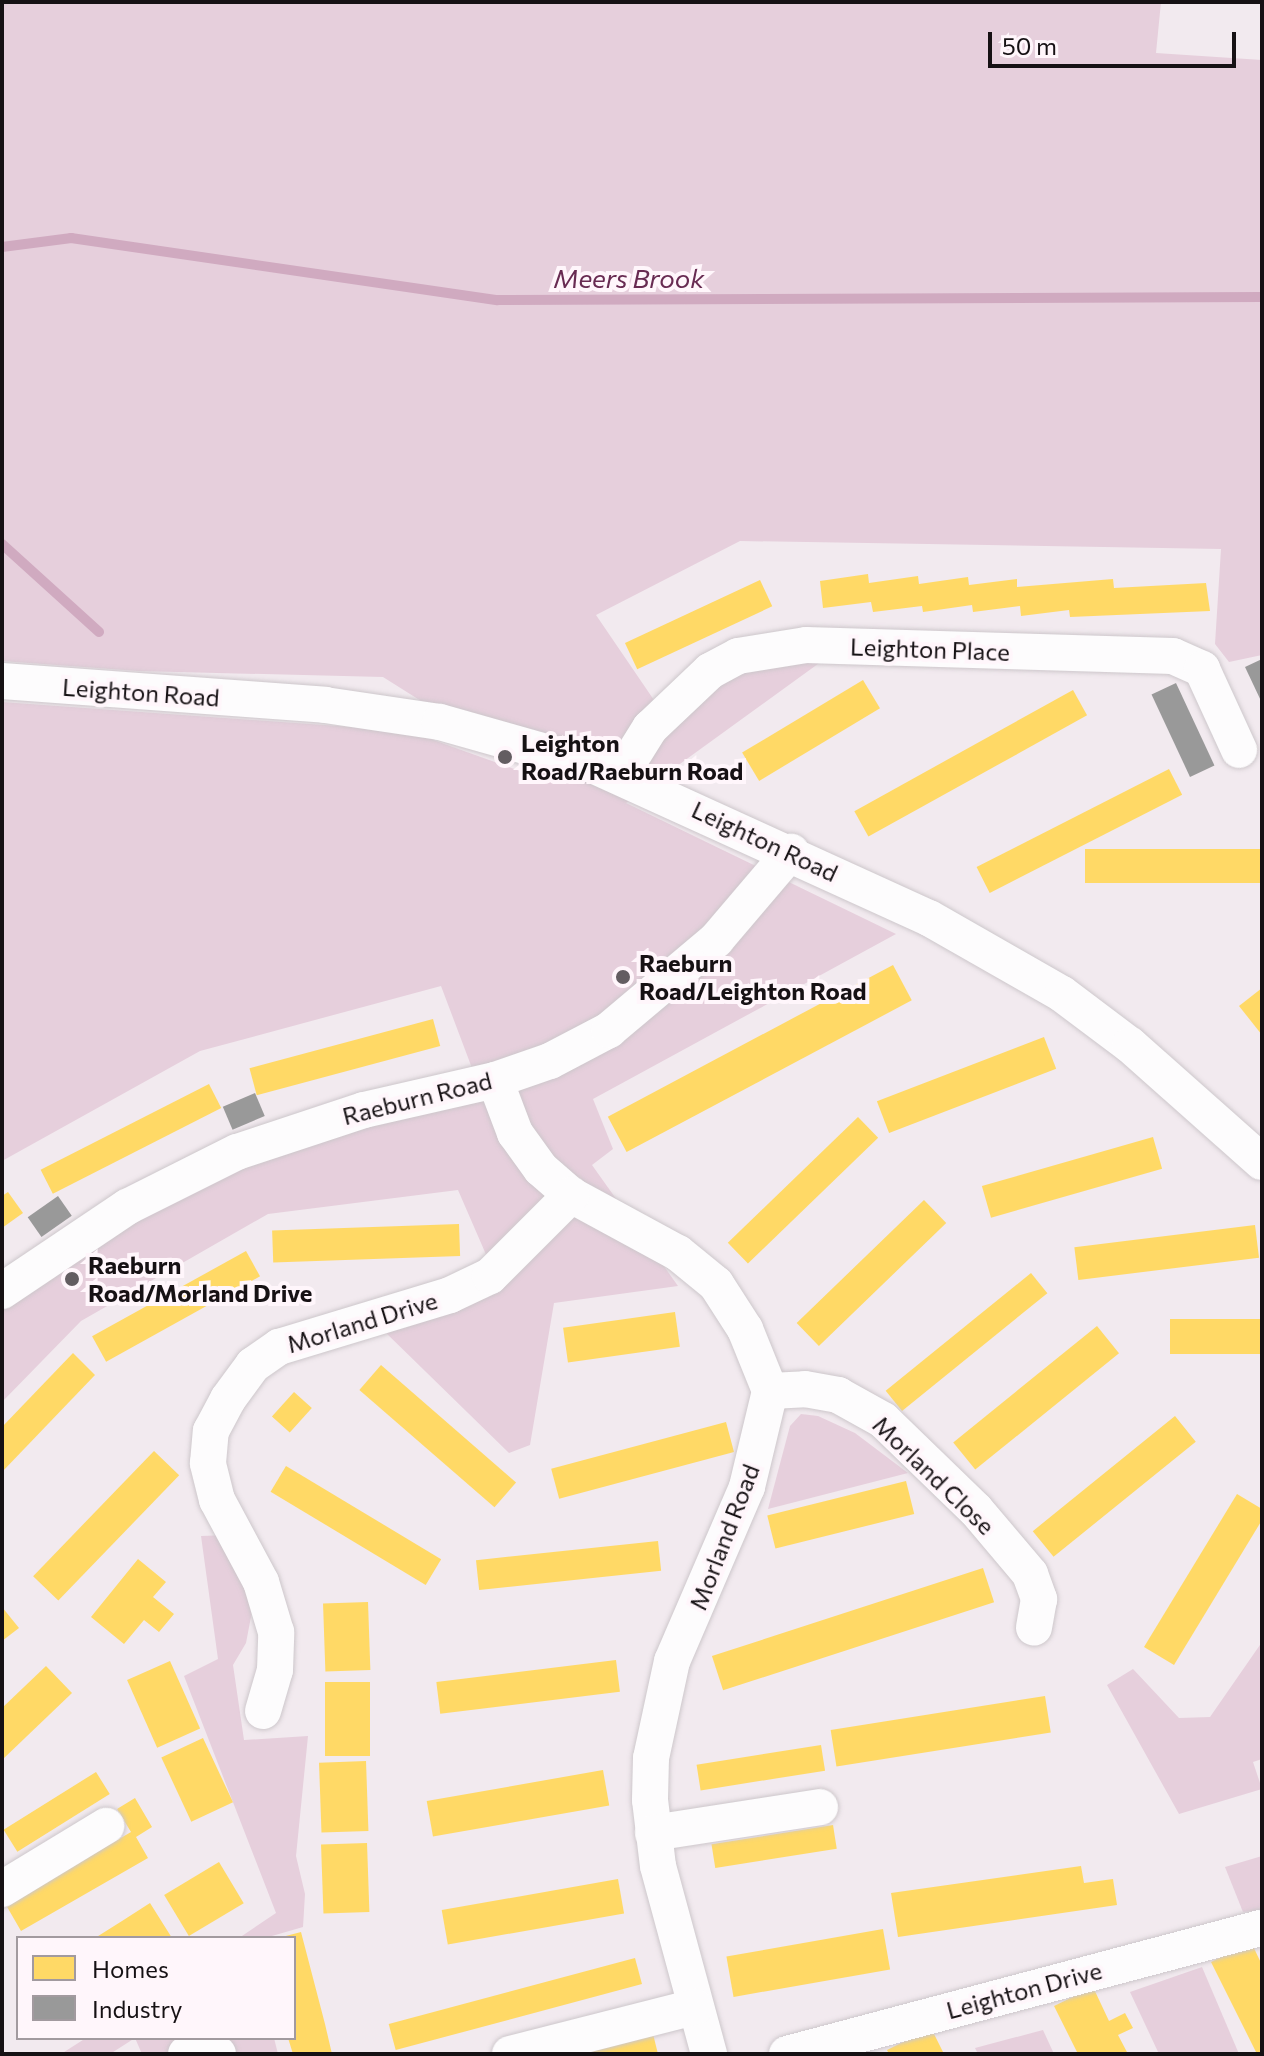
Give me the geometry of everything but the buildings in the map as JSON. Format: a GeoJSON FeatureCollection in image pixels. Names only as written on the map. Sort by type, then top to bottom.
{"type":"FeatureCollection","features":[{"type":"Feature","properties":{"kind":"street","name":"Leighton Place"},"geometry":{"type":"LineString","coordinates":[[620,776],[650,728],[710,671],[738,656],[806,645],[1173,656],[1202,669],[1239,750]]}},
{"type":"Feature","properties":{"kind":"street","name":"Leighton Road"},"geometry":{"type":"LineString","coordinates":[[2,681],[325,705],[440,722],[529,744],[620,776],[929,918],[1062,994],[1130,1045],[1262,1162]]}},
{"type":"Feature","properties":{"kind":"street","name":"Raeburn Road"},"geometry":{"type":"LineString","coordinates":[[2,1291],[127,1207],[237,1152],[364,1110],[495,1080],[550,1061],[609,1030],[660,991],[716,940],[791,852]]}},
{"type":"Feature","properties":{"kind":"street"},"geometry":{"type":"LineString","coordinates":[[495,1080],[515,1133],[541,1169],[571,1195],[678,1253],[716,1284],[745,1329],[770,1391]]}},
{"type":"Feature","properties":{"kind":"street","name":"Morland Drive"},"geometry":{"type":"LineString","coordinates":[[263,1711],[275,1670],[276,1632],[261,1582],[217,1500],[208,1463],[211,1431],[228,1399],[253,1365],[279,1347],[450,1295],[490,1276],[571,1195]]}},
{"type":"Feature","properties":{"kind":"street","name":"Morland Close"},"geometry":{"type":"LineString","coordinates":[[770,1391],[805,1389],[838,1395],[883,1420],[976,1510],[1030,1574],[1039,1599],[1034,1628]]}},
{"type":"Feature","properties":{"kind":"street","name":"Morland Road"},"geometry":{"type":"LineString","coordinates":[[709,2054],[653,1833],[651,1758],[661,1700],[672,1661],[747,1487],[770,1391]]}},
{"type":"Feature","properties":{"kind":"street"},"geometry":{"type":"LineString","coordinates":[[653,1833],[820,1807]]}},
{"type":"Feature","properties":{"kind":"street"},"geometry":{"type":"LineString","coordinates":[[2,1889],[106,1826]]}},
{"type":"Feature","properties":{"kind":"street","name":"Leighton Drive"},"geometry":{"type":"LineString","coordinates":[[787,2054],[1262,1928]]}},
{"type":"Feature","properties":{"kind":"street"},"geometry":{"type":"LineString","coordinates":[[510,2054],[695,2007]]}},
{"type":"Feature","properties":{"kind":"street"},"geometry":{"type":"LineString","coordinates":[[186,2054],[218,2054]]}},
{"type":"Feature","properties":{"kind":"shaded area"},"geometry":{"type":"Polygon","coordinates":[[[2,2],[1161,2],[1156,53],[1262,60],[1262,655],[1229,662],[1215,644],[1221,549],[740,541],[596,615],[658,706],[744,665],[822,661],[626,803],[896,934],[593,1099],[613,1149],[592,1165],[678,1286],[554,1303],[530,1445],[509,1453],[383,1330],[501,1289],[458,1190],[268,1214],[81,1321],[2,1402],[2,1310],[111,1232],[251,1160],[478,1084],[441,986],[200,1051],[2,1161],[2,702],[408,731],[548,781],[383,677],[138,671],[2,661],[2,2]]]}},
{"type":"Feature","properties":{"kind":"shaded area"},"geometry":{"type":"Polygon","coordinates":[[[801,1414],[818,1416],[855,1433],[908,1473],[768,1509],[790,1426],[801,1414]]]}},
{"type":"Feature","properties":{"kind":"shaded area"},"geometry":{"type":"Polygon","coordinates":[[[228,1535],[254,1601],[246,1643],[233,1665],[244,1740],[308,1736],[296,1856],[305,1894],[303,1927],[272,1936],[242,1936],[276,1913],[184,1676],[218,1659],[201,1536],[228,1535]]]}},
{"type":"Feature","properties":{"kind":"shaded area"},"geometry":{"type":"Polygon","coordinates":[[[1262,1642],[1262,1759],[1253,1762],[1262,1789],[1179,1814],[1107,1685],[1133,1669],[1179,1718],[1210,1717],[1262,1642]]]}},
{"type":"Feature","properties":{"kind":"shaded area"},"geometry":{"type":"Polygon","coordinates":[[[1262,1856],[1262,1910],[1243,1912],[1225,1867],[1262,1856]]]}},
{"type":"Feature","properties":{"kind":"shaded area"},"geometry":{"type":"Polygon","coordinates":[[[1202,1967],[1239,2054],[1159,2054],[1130,1992],[1202,1967]]]}},
{"type":"Feature","properties":{"kind":"shaded area"},"geometry":{"type":"Polygon","coordinates":[[[1043,2030],[1054,2054],[978,2054],[975,2048],[1043,2030]]]}},
{"type":"Feature","properties":{"kind":"shaded area"},"geometry":{"type":"Polygon","coordinates":[[[83,2040],[132,2040],[110,2054],[61,2054],[83,2040]]]}},
{"type":"Feature","properties":{"kind":"shaded area"},"geometry":{"type":"Polygon","coordinates":[[[136,2040],[274,2040],[278,2054],[142,2054],[136,2040]]]}},
{"type":"Feature","properties":{"kind":"waterway","name":"Meers Brook"},"geometry":{"type":"LineString","coordinates":[[2,247],[71,238],[498,300],[1262,297]]}},
{"type":"Feature","properties":{"kind":"waterway"},"geometry":{"type":"LineString","coordinates":[[2,544],[99,632]]}},
{"type":"Feature","properties":{"kind":"place","name":"Leighton Road/Raeburn Road"},"geometry":{"type":"Point","coordinates":[505,757]}},
{"type":"Feature","properties":{"kind":"place","name":"Raeburn Road/Leighton Road"},"geometry":{"type":"Point","coordinates":[623,977]}},
{"type":"Feature","properties":{"kind":"place","name":"Raeburn Road/Morland Drive"},"geometry":{"type":"Point","coordinates":[72,1279]}}]}
